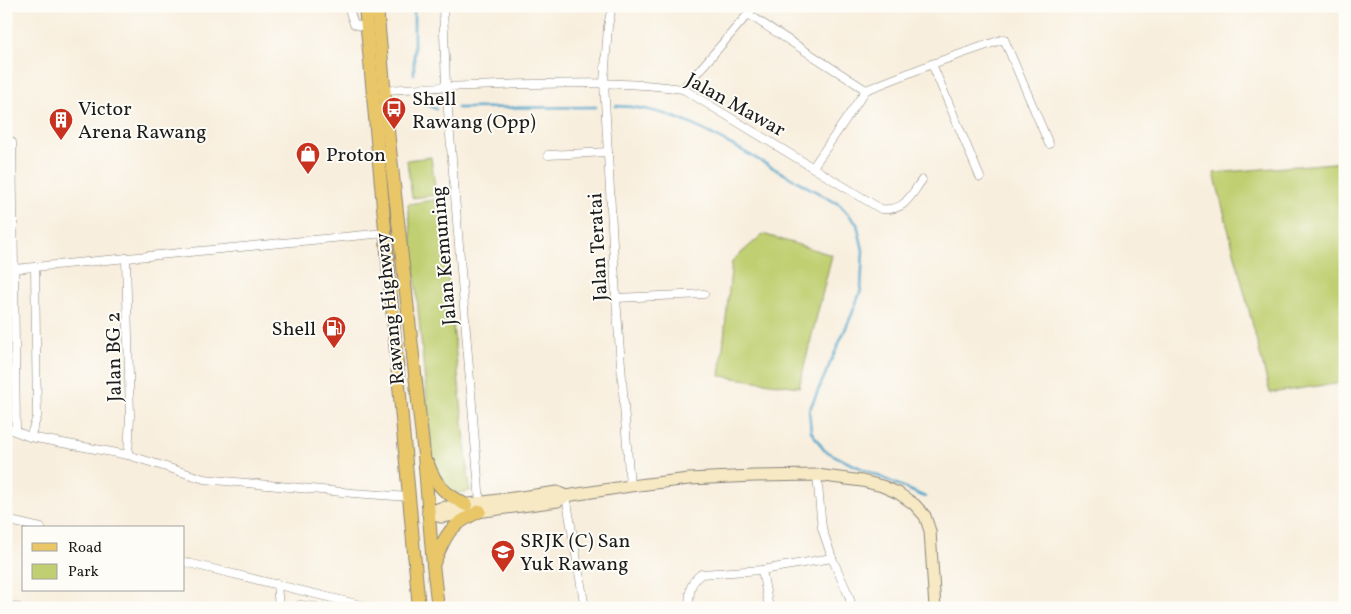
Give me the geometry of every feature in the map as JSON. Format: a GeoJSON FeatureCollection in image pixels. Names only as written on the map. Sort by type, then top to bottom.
{"type":"FeatureCollection","features":[{"type":"Feature","properties":{"kind":"main road","name":"Rawang Highway"},"geometry":{"type":"LineString","coordinates":[[365,6],[419,608]]}},
{"type":"Feature","properties":{"kind":"main road","name":"Rawang Highway"},"geometry":{"type":"LineString","coordinates":[[376,6],[424,455],[438,608]]}},
{"type":"Feature","properties":{"kind":"main road"},"geometry":{"type":"LineString","coordinates":[[424,455],[433,477],[440,487],[448,495],[466,505]]}},
{"type":"Feature","properties":{"kind":"main road"},"geometry":{"type":"LineString","coordinates":[[408,481],[428,513],[418,516],[412,531]]}},
{"type":"Feature","properties":{"kind":"main road"},"geometry":{"type":"LineString","coordinates":[[433,565],[447,534],[480,507]]}},
{"type":"Feature","properties":{"kind":"street"},"geometry":{"type":"LineString","coordinates":[[348,6],[354,24],[367,28]]}},
{"type":"Feature","properties":{"kind":"street","name":"Jalan Kemuning"},"geometry":{"type":"LineString","coordinates":[[443,6],[446,86],[480,507]]}},
{"type":"Feature","properties":{"kind":"street","name":"Jalan Teratai"},"geometry":{"type":"LineString","coordinates":[[612,6],[608,26],[604,82],[616,298],[630,486]]}},
{"type":"Feature","properties":{"kind":"street"},"geometry":{"type":"LineString","coordinates":[[683,89],[755,6]]}},
{"type":"Feature","properties":{"kind":"street"},"geometry":{"type":"LineString","coordinates":[[748,14],[866,90]]}},
{"type":"Feature","properties":{"kind":"street"},"geometry":{"type":"LineString","coordinates":[[813,167],[866,90],[932,64],[1004,39],[1049,144]]}},
{"type":"Feature","properties":{"kind":"street"},"geometry":{"type":"LineString","coordinates":[[932,64],[980,177]]}},
{"type":"Feature","properties":{"kind":"street","name":"Jalan Mawar"},"geometry":{"type":"LineString","coordinates":[[384,90],[446,86],[604,82],[656,85],[683,89],[881,209],[892,210],[904,205],[922,180]]}},
{"type":"Feature","properties":{"kind":"street"},"geometry":{"type":"LineString","coordinates":[[9,140],[14,269],[16,431]]}},
{"type":"Feature","properties":{"kind":"street"},"geometry":{"type":"LineString","coordinates":[[548,155],[608,152]]}},
{"type":"Feature","properties":{"kind":"street"},"geometry":{"type":"LineString","coordinates":[[14,269],[385,233]]}},
{"type":"Feature","properties":{"kind":"street","name":"Jalan BG 2"},"geometry":{"type":"LineString","coordinates":[[126,258],[130,416],[128,455]]}},
{"type":"Feature","properties":{"kind":"street"},"geometry":{"type":"LineString","coordinates":[[30,437],[36,417],[35,267]]}},
{"type":"Feature","properties":{"kind":"street"},"geometry":{"type":"LineString","coordinates":[[616,298],[704,294]]}},
{"type":"Feature","properties":{"kind":"street"},"geometry":{"type":"LineString","coordinates":[[6,428],[30,437],[128,455],[204,480],[409,497]]}},
{"type":"Feature","properties":{"kind":"street"},"geometry":{"type":"LineString","coordinates":[[428,513],[441,517],[480,507],[558,501],[566,496],[630,486],[698,479],[817,475],[862,481],[882,486],[898,493],[914,504],[925,516],[930,531],[935,608]]}},
{"type":"Feature","properties":{"kind":"street"},"geometry":{"type":"LineString","coordinates":[[817,475],[822,528],[852,608]]}},
{"type":"Feature","properties":{"kind":"street"},"geometry":{"type":"LineString","coordinates":[[566,496],[585,608]]}},
{"type":"Feature","properties":{"kind":"street"},"geometry":{"type":"LineString","coordinates":[[428,513],[440,508],[466,505],[480,507]]}},
{"type":"Feature","properties":{"kind":"street"},"geometry":{"type":"LineString","coordinates":[[6,520],[32,526]]}},
{"type":"Feature","properties":{"kind":"street"},"geometry":{"type":"LineString","coordinates":[[688,608],[690,589],[694,579],[701,574],[762,570],[832,558]]}},
{"type":"Feature","properties":{"kind":"street"},"geometry":{"type":"LineString","coordinates":[[185,562],[277,584],[343,604],[373,608]]}},
{"type":"Feature","properties":{"kind":"street"},"geometry":{"type":"LineString","coordinates":[[762,570],[769,608]]}},
{"type":"Feature","properties":{"kind":"street"},"geometry":{"type":"LineString","coordinates":[[277,584],[279,608]]}},
{"type":"Feature","properties":{"kind":"street"},"geometry":{"type":"LineString","coordinates":[[296,608],[300,604],[323,608]]}},
{"type":"Feature","properties":{"kind":"street"},"geometry":{"type":"LineString","coordinates":[[6,605],[19,608]]}},
{"type":"Feature","properties":{"kind":"green space"},"geometry":{"type":"Polygon","coordinates":[[[431,157],[436,195],[412,198],[407,160],[431,157]]]}},
{"type":"Feature","properties":{"kind":"green space"},"geometry":{"type":"Polygon","coordinates":[[[1345,162],[1345,382],[1270,393],[1214,173],[1345,162]]]}},
{"type":"Feature","properties":{"kind":"green space"},"geometry":{"type":"Polygon","coordinates":[[[440,199],[470,491],[456,494],[440,477],[432,455],[408,204],[440,199]]]}},
{"type":"Feature","properties":{"kind":"green space"},"geometry":{"type":"Polygon","coordinates":[[[763,234],[832,255],[799,387],[720,376],[732,261],[763,234]]]}},
{"type":"Feature","properties":{"kind":"waterway"},"geometry":{"type":"LineString","coordinates":[[414,6],[414,74]]}},
{"type":"Feature","properties":{"kind":"waterway"},"geometry":{"type":"LineString","coordinates":[[414,95],[436,109]]}},
{"type":"Feature","properties":{"kind":"waterway"},"geometry":{"type":"LineString","coordinates":[[616,106],[635,107],[653,111],[702,129],[840,205],[857,224],[863,250],[861,290],[809,411],[811,431],[824,450],[925,497]]}},
{"type":"Feature","properties":{"kind":"waterway"},"geometry":{"type":"LineString","coordinates":[[457,108],[596,107]]}},
{"type":"Feature","properties":{"kind":"place","name":"Shell Rawang (Opp)"},"geometry":{"type":"Point","coordinates":[394,130]}},
{"type":"Feature","properties":{"kind":"place","name":"Victor Arena Rawang"},"geometry":{"type":"Point","coordinates":[61,141]}},
{"type":"Feature","properties":{"kind":"place","name":"Proton"},"geometry":{"type":"Point","coordinates":[308,175]}},
{"type":"Feature","properties":{"kind":"place","name":"Shell"},"geometry":{"type":"Point","coordinates":[334,349]}},
{"type":"Feature","properties":{"kind":"place","name":"SRJK (C) San Yuk Rawang"},"geometry":{"type":"Point","coordinates":[503,573]}}]}
